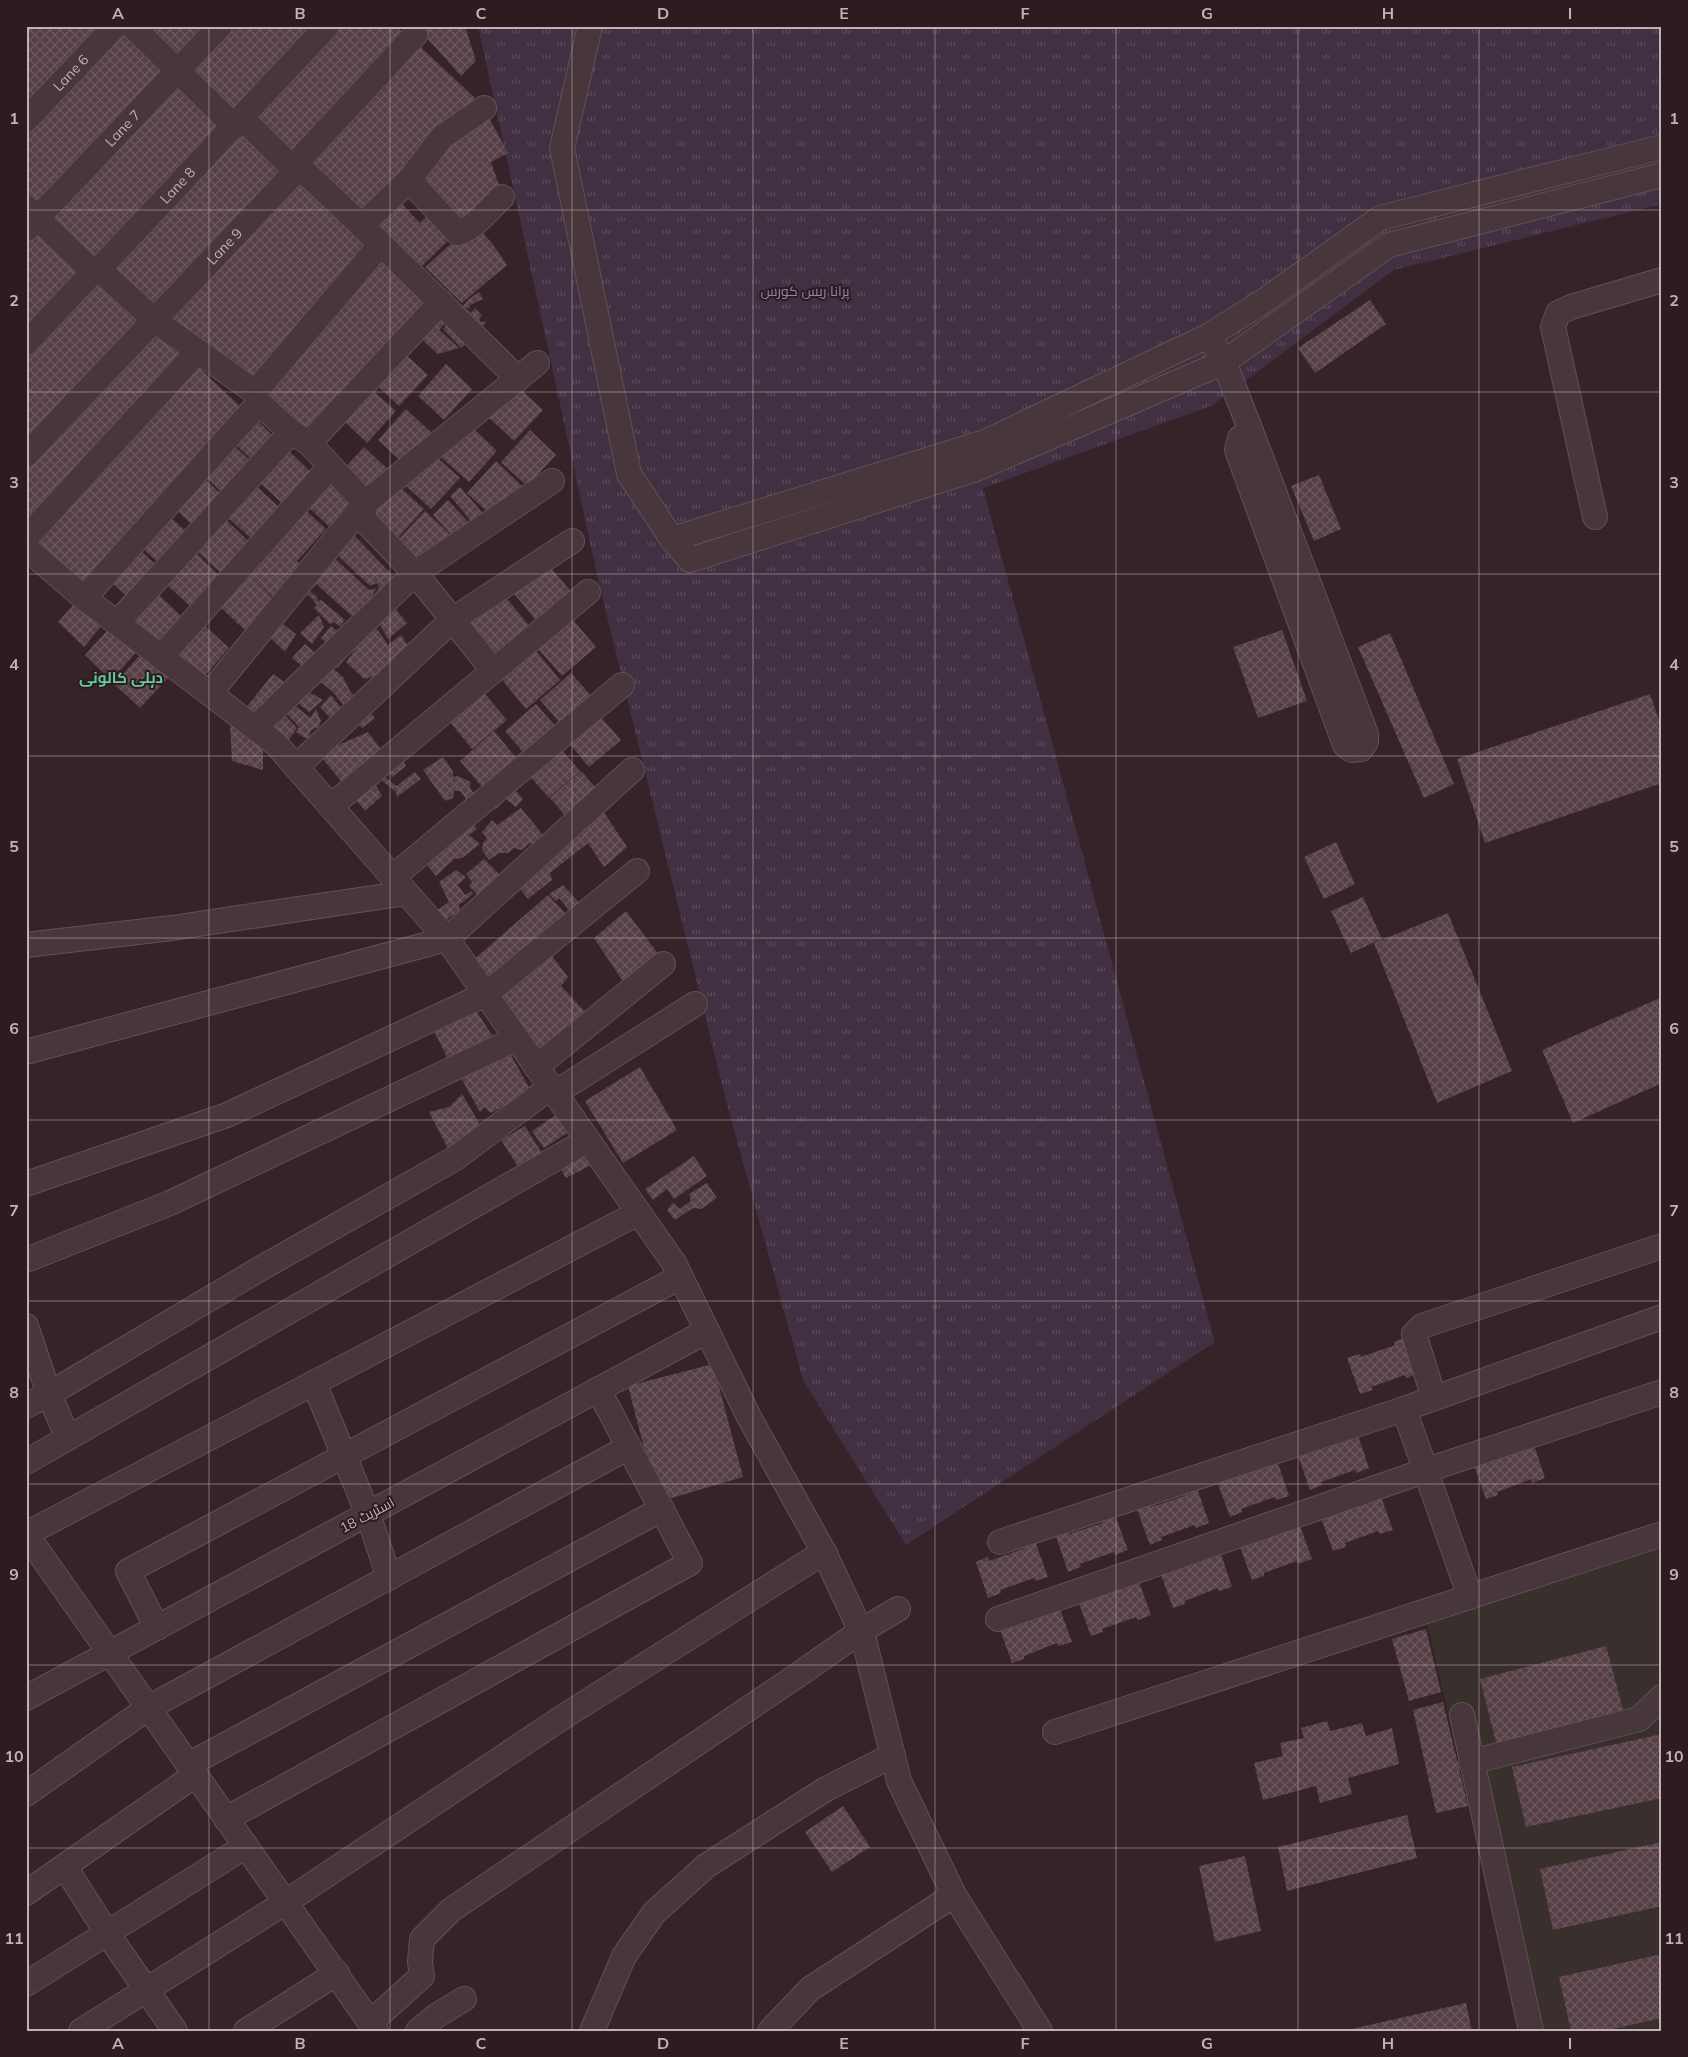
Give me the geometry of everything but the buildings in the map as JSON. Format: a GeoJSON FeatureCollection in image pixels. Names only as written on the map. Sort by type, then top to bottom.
{"type":"FeatureCollection","features":[{"type":"Feature","properties":{"kind":"street","name":"Lane 6"},"geometry":{"type":"LineString","coordinates":[[26,120],[115,26]]}},
{"type":"Feature","properties":{"kind":"street"},"geometry":{"type":"LineString","coordinates":[[132,26],[234,126],[247,123],[296,171],[307,174],[382,244],[518,378]]}},
{"type":"Feature","properties":{"kind":"street","name":"Lane 7"},"geometry":{"type":"LineString","coordinates":[[30,218],[220,26]]}},
{"type":"Feature","properties":{"kind":"street","name":"Lane 8"},"geometry":{"type":"LineString","coordinates":[[26,343],[95,270],[104,264],[327,26]]}},
{"type":"Feature","properties":{"kind":"street"},"geometry":{"type":"LineString","coordinates":[[590,26],[562,148],[629,474],[672,539],[690,560],[976,469],[1224,362],[1389,246],[1662,176]]}},
{"type":"Feature","properties":{"kind":"street","name":"Lane 9"},"geometry":{"type":"LineString","coordinates":[[26,455],[296,171],[299,160],[414,35]]}},
{"type":"Feature","properties":{"kind":"street"},"geometry":{"type":"LineString","coordinates":[[362,225],[409,180],[442,137],[484,108]]}},
{"type":"Feature","properties":{"kind":"street"},"geometry":{"type":"LineString","coordinates":[[672,539],[984,442],[1208,336],[1261,303],[1380,218],[1662,147]]}},
{"type":"Feature","properties":{"kind":"street"},"geometry":{"type":"LineString","coordinates":[[409,180],[458,233],[464,231],[478,220],[502,197]]}},
{"type":"Feature","properties":{"kind":"street"},"geometry":{"type":"LineString","coordinates":[[30,218],[89,268],[102,272],[154,320],[257,397],[300,437],[365,503]]}},
{"type":"Feature","properties":{"kind":"street"},"geometry":{"type":"LineString","coordinates":[[84,598],[257,397],[382,244]]}},
{"type":"Feature","properties":{"kind":"street"},"geometry":{"type":"LineString","coordinates":[[1595,517],[1553,327],[1558,313],[1571,307],[1662,280]]}},
{"type":"Feature","properties":{"kind":"street"},"geometry":{"type":"LineString","coordinates":[[117,623],[300,437],[441,302]]}},
{"type":"Feature","properties":{"kind":"street"},"geometry":{"type":"LineString","coordinates":[[1208,336],[1224,362],[1251,431],[1366,734],[1366,742],[1361,749],[1352,750],[1345,745],[1237,450],[1240,438],[1251,431]]}},
{"type":"Feature","properties":{"kind":"street"},"geometry":{"type":"LineString","coordinates":[[26,538],[197,352]]}},
{"type":"Feature","properties":{"kind":"street"},"geometry":{"type":"LineString","coordinates":[[210,693],[365,503],[537,362]]}},
{"type":"Feature","properties":{"kind":"street"},"geometry":{"type":"LineString","coordinates":[[161,657],[330,467]]}},
{"type":"Feature","properties":{"kind":"street"},"geometry":{"type":"LineString","coordinates":[[255,728],[415,573],[552,481]]}},
{"type":"Feature","properties":{"kind":"street"},"geometry":{"type":"LineString","coordinates":[[365,503],[363,519],[415,573],[493,670]]}},
{"type":"Feature","properties":{"kind":"street"},"geometry":{"type":"LineString","coordinates":[[296,767],[452,620],[572,541]]}},
{"type":"Feature","properties":{"kind":"street"},"geometry":{"type":"LineString","coordinates":[[26,548],[84,598],[276,744],[447,939],[674,1263],[749,1417],[824,1552],[861,1631],[899,1781],[954,1895],[1040,2031]]}},
{"type":"Feature","properties":{"kind":"street"},"geometry":{"type":"LineString","coordinates":[[330,806],[588,592]]}},
{"type":"Feature","properties":{"kind":"street"},"geometry":{"type":"LineString","coordinates":[[26,945],[172,928],[400,885],[622,685]]}},
{"type":"Feature","properties":{"kind":"street"},"geometry":{"type":"LineString","coordinates":[[26,1052],[447,939],[632,770]]}},
{"type":"Feature","properties":{"kind":"street"},"geometry":{"type":"LineString","coordinates":[[26,1184],[227,1115],[486,994],[637,870]]}},
{"type":"Feature","properties":{"kind":"street"},"geometry":{"type":"LineString","coordinates":[[536,1067],[664,964]]}},
{"type":"Feature","properties":{"kind":"street"},"geometry":{"type":"LineString","coordinates":[[26,1406],[258,1270],[454,1159],[553,1090],[691,1006]]}},
{"type":"Feature","properties":{"kind":"street"},"geometry":{"type":"LineString","coordinates":[[26,1260],[170,1203],[516,1038]]}},
{"type":"Feature","properties":{"kind":"street"},"geometry":{"type":"LineString","coordinates":[[26,1462],[588,1140]]}},
{"type":"Feature","properties":{"kind":"street"},"geometry":{"type":"LineString","coordinates":[[638,1213],[26,1534],[374,2026],[422,1976],[420,1962],[422,1939],[451,1910],[861,1631],[898,1609]]}},
{"type":"Feature","properties":{"kind":"street"},"geometry":{"type":"LineString","coordinates":[[1434,1398],[1414,1334],[1422,1326],[1662,1246]]}},
{"type":"Feature","properties":{"kind":"street"},"geometry":{"type":"LineString","coordinates":[[157,1628],[128,1571],[680,1277]]}},
{"type":"Feature","properties":{"kind":"street"},"geometry":{"type":"LineString","coordinates":[[1000,1542],[1404,1409],[1662,1317]]}},
{"type":"Feature","properties":{"kind":"street"},"geometry":{"type":"LineString","coordinates":[[26,1326],[49,1394],[68,1438]]}},
{"type":"Feature","properties":{"kind":"street","name":"اسٹریٹ 18"},"geometry":{"type":"LineString","coordinates":[[26,1698],[707,1331]]}},
{"type":"Feature","properties":{"kind":"street"},"geometry":{"type":"LineString","coordinates":[[314,1383],[368,1514],[389,1578]]}},
{"type":"Feature","properties":{"kind":"street"},"geometry":{"type":"LineString","coordinates":[[226,1819],[690,1563],[598,1390]]}},
{"type":"Feature","properties":{"kind":"street"},"geometry":{"type":"LineString","coordinates":[[998,1619],[1427,1470],[1662,1392]]}},
{"type":"Feature","properties":{"kind":"street"},"geometry":{"type":"LineString","coordinates":[[1404,1409],[1470,1597]]}},
{"type":"Feature","properties":{"kind":"street"},"geometry":{"type":"LineString","coordinates":[[26,1794],[148,1708],[629,1447]]}},
{"type":"Feature","properties":{"kind":"street"},"geometry":{"type":"LineString","coordinates":[[26,1893],[65,1867],[192,1770],[662,1509]]}},
{"type":"Feature","properties":{"kind":"street"},"geometry":{"type":"LineString","coordinates":[[1055,1732],[1662,1534]]}},
{"type":"Feature","properties":{"kind":"street"},"geometry":{"type":"LineString","coordinates":[[81,2031],[286,1902],[564,1717],[824,1552]]}},
{"type":"Feature","properties":{"kind":"street"},"geometry":{"type":"LineString","coordinates":[[1472,1762],[1639,1719],[1662,1697]]}},
{"type":"Feature","properties":{"kind":"street"},"geometry":{"type":"LineString","coordinates":[[1462,1715],[1532,2031]]}},
{"type":"Feature","properties":{"kind":"street"},"geometry":{"type":"LineString","coordinates":[[592,2031],[624,1956],[654,1913],[706,1866],[826,1789],[893,1755]]}},
{"type":"Feature","properties":{"kind":"street"},"geometry":{"type":"LineString","coordinates":[[26,1984],[246,1846]]}},
{"type":"Feature","properties":{"kind":"street"},"geometry":{"type":"LineString","coordinates":[[65,1867],[107,1933],[175,2031]]}},
{"type":"Feature","properties":{"kind":"street"},"geometry":{"type":"LineString","coordinates":[[770,2031],[810,1989],[954,1895]]}},
{"type":"Feature","properties":{"kind":"street"},"geometry":{"type":"LineString","coordinates":[[246,2031],[337,1974]]}},
{"type":"Feature","properties":{"kind":"street"},"geometry":{"type":"LineString","coordinates":[[418,2031],[436,2016],[464,1999]]}},
{"type":"Feature","properties":{"kind":"shaded area"},"geometry":{"type":"Polygon","coordinates":[[[1662,1533],[1662,2031],[1522,2031],[1428,1627],[1422,1612],[1662,1533]]]}},
{"type":"Feature","properties":{"kind":"green space","name":"پرانا ریس کورس"},"geometry":{"type":"Polygon","coordinates":[[[478,26],[1662,26],[1662,204],[1394,270],[1211,406],[983,488],[1215,1342],[906,1545],[803,1380],[726,1101],[599,584],[478,26]]]}},
{"type":"Feature","properties":{"kind":"district","name":"دہلی کالونی"},"geometry":{"type":"Point","coordinates":[121,677]}}]}
